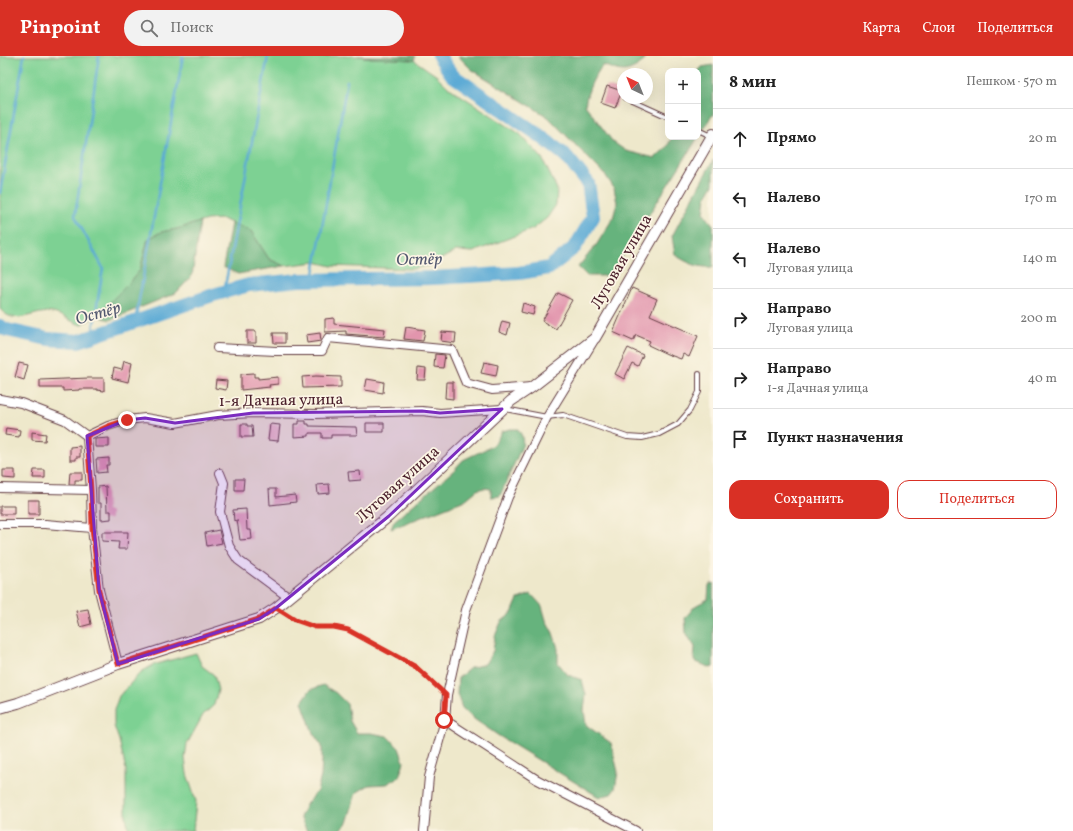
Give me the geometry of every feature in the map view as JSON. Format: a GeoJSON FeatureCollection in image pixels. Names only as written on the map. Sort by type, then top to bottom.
{"type":"FeatureCollection","features":[{"type":"Feature","properties":{"kind":"street","name":"Луговая улица"},"geometry":{"type":"LineString","coordinates":[[0,708],[18,703],[118,664],[259,619],[276,608],[389,516],[511,400],[532,387],[595,338],[712,135]]}},
{"type":"Feature","properties":{"kind":"street"},"geometry":{"type":"LineString","coordinates":[[217,348],[276,352],[322,351],[328,338],[452,350],[466,383],[492,390],[532,387]]}},
{"type":"Feature","properties":{"kind":"street"},"geometry":{"type":"LineString","coordinates":[[424,831],[429,777],[444,720],[446,695],[466,610],[508,497],[547,417],[595,338]]}},
{"type":"Feature","properties":{"kind":"street"},"geometry":{"type":"LineString","coordinates":[[0,399],[20,403],[65,420],[87,436],[92,528],[99,590],[118,664]]}},
{"type":"Feature","properties":{"kind":"street","name":"1-я Дачная улица"},"geometry":{"type":"LineString","coordinates":[[87,436],[114,424],[127,420],[145,418],[175,423],[218,415],[253,413],[315,414],[422,411],[440,413],[502,409]]}},
{"type":"Feature","properties":{"kind":"street"},"geometry":{"type":"LineString","coordinates":[[220,473],[224,483],[220,512],[229,546],[238,560],[288,597]]}},
{"type":"Feature","properties":{"kind":"street"},"geometry":{"type":"LineString","coordinates":[[0,488],[91,490]]}},
{"type":"Feature","properties":{"kind":"street"},"geometry":{"type":"LineString","coordinates":[[0,524],[45,524],[92,528]]}},
{"type":"Feature","properties":{"kind":"street"},"geometry":{"type":"LineString","coordinates":[[444,720],[536,779],[636,831]]}},
{"type":"Feature","properties":{"kind":"lane"},"geometry":{"type":"LineString","coordinates":[[639,104],[665,116]]}},
{"type":"Feature","properties":{"kind":"lane"},"geometry":{"type":"LineString","coordinates":[[701,131],[712,135]]}},
{"type":"Feature","properties":{"kind":"lane"},"geometry":{"type":"LineString","coordinates":[[502,409],[547,417],[563,415],[627,437],[642,438],[659,434],[678,424],[690,410],[699,392],[699,374]]}},
{"type":"Feature","properties":{"kind":"path"},"geometry":{"type":"LineString","coordinates":[[276,608],[295,620],[315,627],[334,627],[348,630],[416,667],[446,695]]}},
{"type":"Feature","properties":{"kind":"highlighted area"},"geometry":{"type":"Polygon","coordinates":[[[502,409],[389,516],[276,608],[259,619],[118,664],[99,590],[87,436],[127,420],[145,418],[175,423],[253,413],[422,411],[440,413],[502,409]]]}},
{"type":"Feature","properties":{"kind":"green space"},"geometry":{"type":"Polygon","coordinates":[[[0,56],[358,56],[414,60],[437,76],[448,87],[520,134],[542,158],[557,189],[556,205],[547,218],[533,229],[473,252],[456,251],[428,266],[412,269],[332,266],[315,262],[284,266],[269,259],[251,231],[222,219],[207,220],[161,232],[148,239],[140,270],[96,316],[81,325],[60,315],[46,312],[19,318],[12,317],[0,309],[0,56]]]}},
{"type":"Feature","properties":{"kind":"green space"},"geometry":{"type":"Polygon","coordinates":[[[358,56],[415,56],[414,60],[358,56]]]}},
{"type":"Feature","properties":{"kind":"green space"},"geometry":{"type":"Polygon","coordinates":[[[458,56],[643,56],[644,61],[633,68],[617,68],[617,70],[603,65],[591,84],[585,105],[613,142],[626,151],[655,158],[667,147],[670,140],[696,140],[613,271],[606,276],[587,276],[578,267],[597,244],[613,218],[617,203],[614,188],[606,176],[548,117],[471,69],[458,56]]]}},
{"type":"Feature","properties":{"kind":"green space"},"geometry":{"type":"Polygon","coordinates":[[[713,65],[713,114],[701,133],[701,68],[713,65]]]}},
{"type":"Feature","properties":{"kind":"green space"},"geometry":{"type":"Polygon","coordinates":[[[713,160],[713,184],[706,197],[704,213],[713,225],[713,267],[702,267],[675,255],[672,236],[713,160]]]}},
{"type":"Feature","properties":{"kind":"green space"},"geometry":{"type":"Polygon","coordinates":[[[200,222],[192,276],[176,293],[110,320],[96,316],[140,270],[148,239],[161,232],[200,222]]]}},
{"type":"Feature","properties":{"kind":"green space"},"geometry":{"type":"Polygon","coordinates":[[[231,223],[251,231],[269,259],[284,266],[238,274],[223,267],[231,223]]]}},
{"type":"Feature","properties":{"kind":"green space"},"geometry":{"type":"Polygon","coordinates":[[[518,429],[522,436],[523,444],[500,496],[491,497],[491,489],[484,488],[477,490],[465,500],[391,529],[394,521],[453,471],[463,460],[494,445],[502,431],[518,429]]]}},
{"type":"Feature","properties":{"kind":"green space"},"geometry":{"type":"Polygon","coordinates":[[[713,583],[713,667],[711,668],[694,661],[695,647],[686,633],[685,618],[695,606],[708,599],[709,585],[713,583]]]}},
{"type":"Feature","properties":{"kind":"green space"},"geometry":{"type":"Polygon","coordinates":[[[531,594],[542,606],[546,620],[553,633],[558,648],[558,663],[568,675],[582,680],[586,695],[584,710],[586,725],[611,743],[618,772],[615,789],[611,794],[599,797],[499,736],[474,719],[462,708],[457,694],[458,678],[470,668],[485,664],[493,651],[495,636],[501,622],[512,613],[518,599],[531,594]]]}},
{"type":"Feature","properties":{"kind":"green space"},"geometry":{"type":"Polygon","coordinates":[[[196,653],[202,666],[214,675],[218,690],[214,705],[203,715],[187,744],[185,758],[187,774],[196,801],[193,831],[129,831],[126,817],[126,770],[114,726],[114,710],[119,696],[141,672],[153,665],[196,653]]]}},
{"type":"Feature","properties":{"kind":"green space"},"geometry":{"type":"Polygon","coordinates":[[[323,685],[336,693],[347,704],[350,721],[357,733],[371,733],[387,736],[399,748],[404,762],[399,777],[387,784],[369,785],[356,793],[347,823],[339,831],[307,831],[300,817],[307,803],[317,791],[321,776],[322,746],[313,733],[302,702],[310,690],[323,685]]]}},
{"type":"Feature","properties":{"kind":"building"},"geometry":{"type":"Polygon","coordinates":[[[607,86],[617,89],[617,103],[615,108],[601,103],[607,86]]]}},
{"type":"Feature","properties":{"kind":"building"},"geometry":{"type":"Polygon","coordinates":[[[632,288],[657,299],[650,315],[698,336],[689,357],[683,354],[681,359],[648,345],[650,341],[636,335],[633,341],[613,332],[632,288]]]}},
{"type":"Feature","properties":{"kind":"building"},"geometry":{"type":"Polygon","coordinates":[[[558,293],[572,300],[556,329],[542,321],[558,293]]]}},
{"type":"Feature","properties":{"kind":"building"},"geometry":{"type":"Polygon","coordinates":[[[523,303],[535,307],[533,315],[521,312],[523,303]]]}},
{"type":"Feature","properties":{"kind":"building"},"geometry":{"type":"Polygon","coordinates":[[[334,318],[334,324],[385,329],[384,337],[346,334],[346,331],[325,332],[325,319],[334,318]]]}},
{"type":"Feature","properties":{"kind":"building"},"geometry":{"type":"Polygon","coordinates":[[[502,321],[510,323],[507,335],[499,332],[502,321]]]}},
{"type":"Feature","properties":{"kind":"building"},"geometry":{"type":"Polygon","coordinates":[[[406,327],[425,330],[423,341],[404,339],[406,327]]]}},
{"type":"Feature","properties":{"kind":"building"},"geometry":{"type":"Polygon","coordinates":[[[247,331],[256,331],[256,343],[247,343],[247,331]]]}},
{"type":"Feature","properties":{"kind":"building"},"geometry":{"type":"Polygon","coordinates":[[[442,332],[456,333],[455,343],[441,341],[442,332]]]}},
{"type":"Feature","properties":{"kind":"building"},"geometry":{"type":"Polygon","coordinates":[[[273,333],[285,333],[285,343],[274,343],[273,333]]]}},
{"type":"Feature","properties":{"kind":"building"},"geometry":{"type":"Polygon","coordinates":[[[320,333],[321,341],[307,343],[306,335],[320,333]]]}},
{"type":"Feature","properties":{"kind":"building"},"geometry":{"type":"Polygon","coordinates":[[[628,348],[643,355],[638,366],[632,363],[624,379],[615,374],[628,348]]]}},
{"type":"Feature","properties":{"kind":"building"},"geometry":{"type":"Polygon","coordinates":[[[435,354],[445,355],[443,368],[434,367],[435,354]]]}},
{"type":"Feature","properties":{"kind":"building"},"geometry":{"type":"Polygon","coordinates":[[[124,361],[132,363],[128,382],[112,378],[114,368],[122,370],[124,361]]]}},
{"type":"Feature","properties":{"kind":"building"},"geometry":{"type":"Polygon","coordinates":[[[484,362],[498,365],[496,376],[481,373],[484,362]]]}},
{"type":"Feature","properties":{"kind":"building"},"geometry":{"type":"Polygon","coordinates":[[[19,363],[28,365],[24,380],[15,377],[19,363]]]}},
{"type":"Feature","properties":{"kind":"building"},"geometry":{"type":"Polygon","coordinates":[[[418,368],[426,369],[425,380],[417,380],[418,368]]]}},
{"type":"Feature","properties":{"kind":"building"},"geometry":{"type":"Polygon","coordinates":[[[254,373],[254,377],[258,377],[258,379],[278,377],[278,384],[269,385],[270,387],[241,390],[241,374],[254,373]]]}},
{"type":"Feature","properties":{"kind":"building"},"geometry":{"type":"Polygon","coordinates":[[[302,377],[341,377],[341,387],[303,388],[302,377]]]}},
{"type":"Feature","properties":{"kind":"building"},"geometry":{"type":"Polygon","coordinates":[[[104,378],[104,391],[97,389],[79,389],[63,391],[63,388],[40,388],[40,380],[104,378]]]}},
{"type":"Feature","properties":{"kind":"building"},"geometry":{"type":"Polygon","coordinates":[[[367,379],[384,382],[383,393],[365,390],[367,379]]]}},
{"type":"Feature","properties":{"kind":"building"},"geometry":{"type":"Polygon","coordinates":[[[216,380],[227,381],[226,390],[215,388],[216,380]]]}},
{"type":"Feature","properties":{"kind":"building"},"geometry":{"type":"Polygon","coordinates":[[[446,382],[453,382],[453,399],[445,398],[446,382]]]}},
{"type":"Feature","properties":{"kind":"building"},"geometry":{"type":"Polygon","coordinates":[[[299,421],[306,421],[306,424],[309,424],[309,426],[356,427],[357,435],[331,435],[331,438],[322,438],[322,433],[309,433],[309,436],[294,437],[294,424],[299,424],[299,421]]]}},
{"type":"Feature","properties":{"kind":"building"},"geometry":{"type":"Polygon","coordinates":[[[366,423],[384,423],[384,432],[366,432],[366,423]]]}},
{"type":"Feature","properties":{"kind":"building"},"geometry":{"type":"Polygon","coordinates":[[[241,424],[252,426],[253,437],[241,437],[241,424]]]}},
{"type":"Feature","properties":{"kind":"building"},"geometry":{"type":"Polygon","coordinates":[[[270,424],[280,425],[278,441],[268,440],[270,424]]]}},
{"type":"Feature","properties":{"kind":"building"},"geometry":{"type":"Polygon","coordinates":[[[6,428],[20,430],[19,437],[5,435],[6,428]]]}},
{"type":"Feature","properties":{"kind":"building"},"geometry":{"type":"Polygon","coordinates":[[[32,432],[46,434],[45,441],[32,440],[32,432]]]}},
{"type":"Feature","properties":{"kind":"building"},"geometry":{"type":"Polygon","coordinates":[[[109,438],[109,447],[95,447],[95,439],[109,438]]]}},
{"type":"Feature","properties":{"kind":"building"},"geometry":{"type":"Polygon","coordinates":[[[80,446],[80,457],[76,457],[76,460],[70,460],[70,447],[80,446]]]}},
{"type":"Feature","properties":{"kind":"building"},"geometry":{"type":"Polygon","coordinates":[[[109,458],[109,465],[106,465],[107,472],[97,473],[96,459],[109,458]]]}},
{"type":"Feature","properties":{"kind":"building"},"geometry":{"type":"Polygon","coordinates":[[[3,470],[15,470],[15,479],[3,478],[3,470]]]}},
{"type":"Feature","properties":{"kind":"building"},"geometry":{"type":"Polygon","coordinates":[[[34,470],[45,470],[45,478],[33,478],[34,470]]]}},
{"type":"Feature","properties":{"kind":"building"},"geometry":{"type":"Polygon","coordinates":[[[360,471],[361,480],[349,481],[348,472],[360,471]]]}},
{"type":"Feature","properties":{"kind":"building"},"geometry":{"type":"Polygon","coordinates":[[[70,472],[82,472],[82,480],[75,480],[75,484],[69,484],[70,472]]]}},
{"type":"Feature","properties":{"kind":"building"},"geometry":{"type":"Polygon","coordinates":[[[235,479],[244,479],[243,490],[235,490],[235,479]]]}},
{"type":"Feature","properties":{"kind":"building"},"geometry":{"type":"Polygon","coordinates":[[[329,484],[330,493],[318,494],[317,485],[329,484]]]}},
{"type":"Feature","properties":{"kind":"building"},"geometry":{"type":"Polygon","coordinates":[[[106,486],[107,511],[111,511],[111,519],[101,520],[101,503],[98,503],[98,487],[106,486]]]}},
{"type":"Feature","properties":{"kind":"building"},"geometry":{"type":"Polygon","coordinates":[[[269,489],[276,489],[276,497],[295,495],[296,502],[270,505],[269,489]]]}},
{"type":"Feature","properties":{"kind":"building"},"geometry":{"type":"Polygon","coordinates":[[[28,500],[39,500],[39,514],[28,514],[28,500]]]}},
{"type":"Feature","properties":{"kind":"building"},"geometry":{"type":"Polygon","coordinates":[[[0,506],[14,506],[14,514],[0,514],[0,506]]]}},
{"type":"Feature","properties":{"kind":"building"},"geometry":{"type":"Polygon","coordinates":[[[246,509],[247,530],[251,530],[252,539],[240,540],[237,520],[234,521],[233,510],[246,509]]]}},
{"type":"Feature","properties":{"kind":"building"},"geometry":{"type":"Polygon","coordinates":[[[219,530],[222,543],[207,546],[205,533],[219,530]]]}},
{"type":"Feature","properties":{"kind":"building"},"geometry":{"type":"Polygon","coordinates":[[[102,532],[128,532],[127,549],[118,549],[119,542],[102,541],[102,532]]]}},
{"type":"Feature","properties":{"kind":"building"},"geometry":{"type":"Polygon","coordinates":[[[88,609],[91,624],[80,627],[76,611],[88,609]]]}},
{"type":"Feature","properties":{"kind":"waterway"},"geometry":{"type":"LineString","coordinates":[[0,193],[24,56]]}},
{"type":"Feature","properties":{"kind":"waterway"},"geometry":{"type":"LineString","coordinates":[[92,336],[103,268],[75,216],[99,56]]}},
{"type":"Feature","properties":{"kind":"waterway"},"geometry":{"type":"LineString","coordinates":[[135,322],[183,56]]}},
{"type":"Feature","properties":{"kind":"waterway"},"geometry":{"type":"LineString","coordinates":[[224,292],[268,56]]}},
{"type":"Feature","properties":{"kind":"waterway","name":"Остёр"},"geometry":{"type":"LineString","coordinates":[[0,326],[7,330],[48,339],[79,341],[213,295],[249,285],[299,280],[434,278],[519,273],[549,268],[575,247],[593,217],[588,183],[566,156],[539,135],[452,75],[439,56]]}},
{"type":"Feature","properties":{"kind":"waterway"},"geometry":{"type":"LineString","coordinates":[[313,280],[347,81]]}},
{"type":"Feature","properties":{"kind":"route"},"geometry":{"type":"LineString","coordinates":[[127,420],[108,426],[87,436],[92,528],[99,590],[118,664],[259,619],[276,608],[295,620],[315,627],[334,627],[348,630],[416,667],[446,695],[444,720]]}}]}
